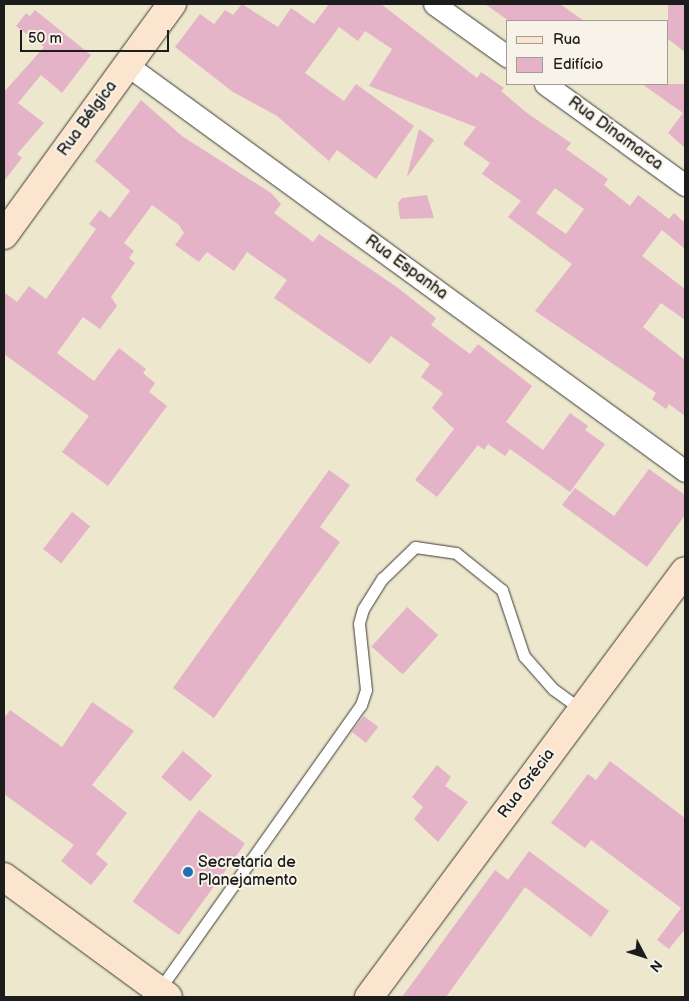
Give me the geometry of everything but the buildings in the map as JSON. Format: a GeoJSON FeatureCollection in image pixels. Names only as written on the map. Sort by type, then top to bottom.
{"type":"FeatureCollection","features":[{"type":"Feature","properties":{"kind":"main road","name":"Rua Bélgica"},"geometry":{"type":"LineString","coordinates":[[4,234],[172,4]]}},
{"type":"Feature","properties":{"kind":"main road","name":"Rua Grécia"},"geometry":{"type":"LineString","coordinates":[[369,997],[685,571]]}},
{"type":"Feature","properties":{"kind":"main road"},"geometry":{"type":"LineString","coordinates":[[4,877],[163,994]]}},
{"type":"Feature","properties":{"kind":"street"},"geometry":{"type":"LineString","coordinates":[[434,4],[507,56]]}},
{"type":"Feature","properties":{"kind":"street","name":"Rua Espanha"},"geometry":{"type":"LineString","coordinates":[[127,66],[685,471]]}},
{"type":"Feature","properties":{"kind":"street","name":"Rua Dinamarca"},"geometry":{"type":"LineString","coordinates":[[546,85],[685,185]]}},
{"type":"Feature","properties":{"kind":"lane"},"geometry":{"type":"LineString","coordinates":[[163,994],[361,705],[366,690],[359,623],[363,609],[382,579],[415,547],[456,553],[502,590],[524,656],[553,689],[582,710]]}},
{"type":"Feature","properties":{"kind":"place","name":"Secretaria de Planejamento"},"geometry":{"type":"Point","coordinates":[188,872]}}]}
